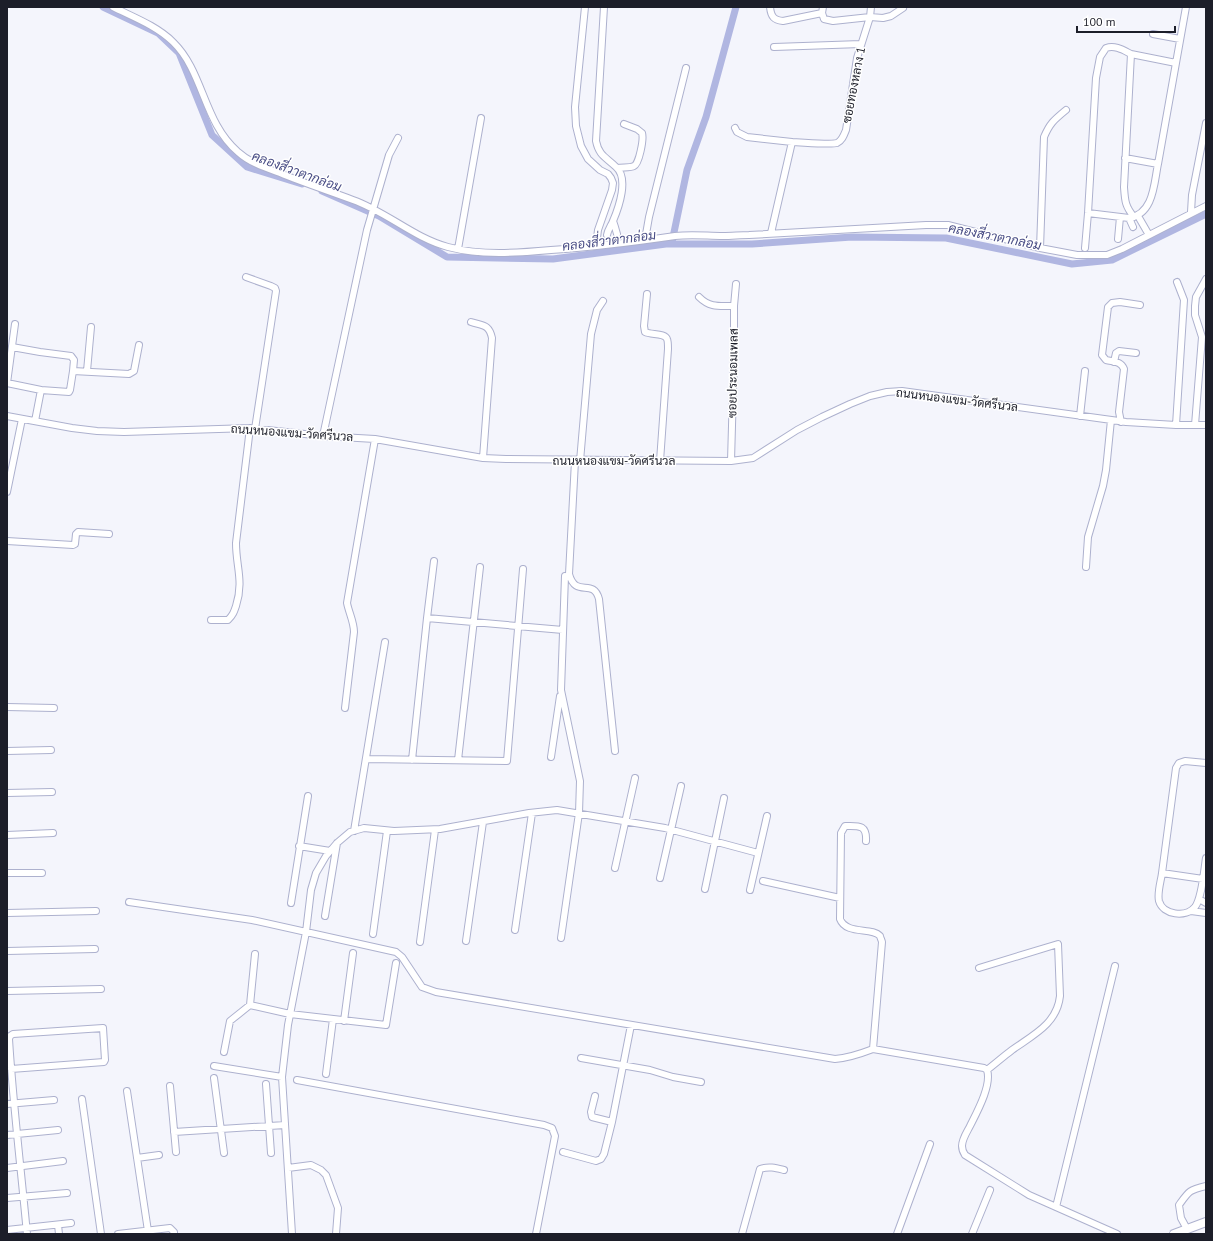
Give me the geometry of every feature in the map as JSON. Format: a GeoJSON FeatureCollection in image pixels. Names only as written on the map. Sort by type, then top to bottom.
{"type":"FeatureCollection","features":[{"type":"Feature","properties":{"kind":"main road"},"geometry":{"type":"LineString","coordinates":[[1174,1234],[1206,1222]]}},
{"type":"Feature","properties":{"kind":"street"},"geometry":{"type":"LineString","coordinates":[[113,7],[160,31],[173,41],[187,59],[213,120],[220,131],[238,152],[254,163],[373,208],[419,236],[458,249],[497,253],[528,252],[596,246],[607,239],[617,238],[645,240],[699,235],[729,236],[948,225],[1040,248],[1077,254],[1107,256],[1191,212],[1206,206]]}},
{"type":"Feature","properties":{"kind":"street"},"geometry":{"type":"LineString","coordinates":[[585,7],[575,107],[576,126],[580,146],[588,159],[600,170],[608,174],[613,182],[612,190],[598,230],[596,246]]}},
{"type":"Feature","properties":{"kind":"street"},"geometry":{"type":"LineString","coordinates":[[604,7],[596,140],[601,154],[618,168],[623,182],[621,196],[613,221],[609,227],[607,239]]}},
{"type":"Feature","properties":{"kind":"street"},"geometry":{"type":"LineString","coordinates":[[770,7],[771,15],[774,19],[783,21],[823,10],[824,19],[833,20],[870,17],[883,18],[891,16],[903,8]]}},
{"type":"Feature","properties":{"kind":"street","name":"ซอยทองหลาง 1"},"geometry":{"type":"LineString","coordinates":[[735,128],[737,132],[747,137],[792,142],[837,143],[843,138],[846,130],[857,58],[870,17],[871,7]]}},
{"type":"Feature","properties":{"kind":"street"},"geometry":{"type":"LineString","coordinates":[[1088,213],[1133,217],[1143,213],[1150,200],[1158,164],[1185,7]]}},
{"type":"Feature","properties":{"kind":"street"},"geometry":{"type":"LineString","coordinates":[[1153,34],[1180,39]]}},
{"type":"Feature","properties":{"kind":"street"},"geometry":{"type":"LineString","coordinates":[[774,47],[861,44]]}},
{"type":"Feature","properties":{"kind":"street"},"geometry":{"type":"LineString","coordinates":[[1085,248],[1096,78],[1100,56],[1106,48],[1111,46],[1131,54],[1176,63]]}},
{"type":"Feature","properties":{"kind":"street"},"geometry":{"type":"LineString","coordinates":[[1131,54],[1125,158],[1125,201],[1127,208],[1133,217],[1149,235]]}},
{"type":"Feature","properties":{"kind":"street"},"geometry":{"type":"LineString","coordinates":[[645,240],[686,68]]}},
{"type":"Feature","properties":{"kind":"street"},"geometry":{"type":"LineString","coordinates":[[1040,248],[1044,137],[1052,122],[1066,110]]}},
{"type":"Feature","properties":{"kind":"street"},"geometry":{"type":"LineString","coordinates":[[458,249],[481,118]]}},
{"type":"Feature","properties":{"kind":"street"},"geometry":{"type":"LineString","coordinates":[[1191,212],[1192,195],[1206,123]]}},
{"type":"Feature","properties":{"kind":"street"},"geometry":{"type":"LineString","coordinates":[[618,168],[633,167],[637,164],[643,141],[642,133],[624,124]]}},
{"type":"Feature","properties":{"kind":"street"},"geometry":{"type":"LineString","coordinates":[[323,436],[370,216],[391,149],[398,138]]}},
{"type":"Feature","properties":{"kind":"street"},"geometry":{"type":"LineString","coordinates":[[771,233],[792,142]]}},
{"type":"Feature","properties":{"kind":"street"},"geometry":{"type":"LineString","coordinates":[[1125,158],[1158,164]]}},
{"type":"Feature","properties":{"kind":"street"},"geometry":{"type":"LineString","coordinates":[[1118,239],[1120,217]]}},
{"type":"Feature","properties":{"kind":"street"},"geometry":{"type":"LineString","coordinates":[[1133,217],[1134,229],[1138,240]]}},
{"type":"Feature","properties":{"kind":"street"},"geometry":{"type":"LineString","coordinates":[[613,221],[616,227],[617,238]]}},
{"type":"Feature","properties":{"kind":"street"},"geometry":{"type":"LineString","coordinates":[[211,620],[228,620],[233,615],[238,600],[240,574],[236,543],[252,428],[276,291],[272,286],[246,277]]}},
{"type":"Feature","properties":{"kind":"street"},"geometry":{"type":"LineString","coordinates":[[1195,425],[1202,337],[1195,306],[1196,297],[1206,279]]}},
{"type":"Feature","properties":{"kind":"street"},"geometry":{"type":"LineString","coordinates":[[1176,425],[1184,300],[1177,282]]}},
{"type":"Feature","properties":{"kind":"street","name":"ซอยประนอมเพลส"},"geometry":{"type":"LineString","coordinates":[[731,461],[734,306],[736,284]]}},
{"type":"Feature","properties":{"kind":"street"},"geometry":{"type":"LineString","coordinates":[[647,294],[644,326],[645,332],[648,334],[665,336],[667,338],[668,349],[660,461]]}},
{"type":"Feature","properties":{"kind":"street"},"geometry":{"type":"LineString","coordinates":[[699,297],[707,304],[713,306],[734,306]]}},
{"type":"Feature","properties":{"kind":"street"},"geometry":{"type":"LineString","coordinates":[[603,301],[597,310],[591,334],[578,461],[570,574],[571,581],[575,586],[595,590],[599,599],[615,751]]}},
{"type":"Feature","properties":{"kind":"street"},"geometry":{"type":"LineString","coordinates":[[1121,422],[1119,412],[1124,370],[1119,362],[1106,360],[1102,354],[1108,307],[1112,303],[1116,302],[1140,305]]}},
{"type":"Feature","properties":{"kind":"street"},"geometry":{"type":"LineString","coordinates":[[471,322],[486,326],[490,330],[492,338],[483,458]]}},
{"type":"Feature","properties":{"kind":"street"},"geometry":{"type":"LineString","coordinates":[[12,347],[71,356],[74,360],[69,392],[41,390],[7,383],[15,324]]}},
{"type":"Feature","properties":{"kind":"street"},"geometry":{"type":"LineString","coordinates":[[87,371],[91,326]]}},
{"type":"Feature","properties":{"kind":"street"},"geometry":{"type":"LineString","coordinates":[[72,371],[129,374],[134,371],[139,345]]}},
{"type":"Feature","properties":{"kind":"street"},"geometry":{"type":"LineString","coordinates":[[1114,362],[1116,353],[1119,350],[1136,353]]}},
{"type":"Feature","properties":{"kind":"street"},"geometry":{"type":"LineString","coordinates":[[1080,416],[1085,371]]}},
{"type":"Feature","properties":{"kind":"street"},"geometry":{"type":"LineString","coordinates":[[35,421],[41,390]]}},
{"type":"Feature","properties":{"kind":"street","name":"ถนนหนองแขม-วัดศรีนวล"},"geometry":{"type":"LineString","coordinates":[[7,416],[97,431],[124,432],[252,428],[323,436],[375,439],[483,458],[578,461],[731,461],[753,458],[797,430],[822,417],[870,396],[887,392],[902,391],[1121,422],[1206,425]]}},
{"type":"Feature","properties":{"kind":"street"},"geometry":{"type":"LineString","coordinates":[[7,492],[22,419]]}},
{"type":"Feature","properties":{"kind":"street"},"geometry":{"type":"LineString","coordinates":[[1086,567],[1088,537],[1103,486],[1106,470],[1111,420]]}},
{"type":"Feature","properties":{"kind":"street"},"geometry":{"type":"LineString","coordinates":[[345,708],[354,632],[354,625],[347,602],[375,439]]}},
{"type":"Feature","properties":{"kind":"street"},"geometry":{"type":"LineString","coordinates":[[7,541],[73,545],[75,544],[76,534],[78,532],[109,534]]}},
{"type":"Feature","properties":{"kind":"street"},"geometry":{"type":"LineString","coordinates":[[412,760],[434,562]]}},
{"type":"Feature","properties":{"kind":"street"},"geometry":{"type":"LineString","coordinates":[[458,760],[480,567]]}},
{"type":"Feature","properties":{"kind":"street"},"geometry":{"type":"LineString","coordinates":[[366,760],[508,761],[523,569]]}},
{"type":"Feature","properties":{"kind":"street"},"geometry":{"type":"LineString","coordinates":[[551,757],[561,690],[565,576]]}},
{"type":"Feature","properties":{"kind":"street"},"geometry":{"type":"LineString","coordinates":[[427,618],[563,630]]}},
{"type":"Feature","properties":{"kind":"street"},"geometry":{"type":"LineString","coordinates":[[354,831],[385,642]]}},
{"type":"Feature","properties":{"kind":"street"},"geometry":{"type":"LineString","coordinates":[[561,690],[580,781],[579,814],[561,938]]}},
{"type":"Feature","properties":{"kind":"street"},"geometry":{"type":"LineString","coordinates":[[7,707],[54,708]]}},
{"type":"Feature","properties":{"kind":"street"},"geometry":{"type":"LineString","coordinates":[[7,751],[51,750]]}},
{"type":"Feature","properties":{"kind":"street"},"geometry":{"type":"LineString","coordinates":[[1206,763],[1185,761],[1179,763],[1176,768],[1159,899],[1161,906],[1174,913],[1184,914],[1191,911],[1196,906],[1199,900],[1206,858]]}},
{"type":"Feature","properties":{"kind":"street"},"geometry":{"type":"LineString","coordinates":[[615,868],[635,778]]}},
{"type":"Feature","properties":{"kind":"street"},"geometry":{"type":"LineString","coordinates":[[660,878],[681,786]]}},
{"type":"Feature","properties":{"kind":"street"},"geometry":{"type":"LineString","coordinates":[[7,793],[52,792]]}},
{"type":"Feature","properties":{"kind":"street"},"geometry":{"type":"LineString","coordinates":[[291,903],[308,796]]}},
{"type":"Feature","properties":{"kind":"street"},"geometry":{"type":"LineString","coordinates":[[705,889],[724,798]]}},
{"type":"Feature","properties":{"kind":"street"},"geometry":{"type":"LineString","coordinates":[[292,1234],[282,1077],[290,1014],[306,932],[311,890],[316,873],[330,851],[350,832],[364,828],[394,831],[435,830],[557,810],[671,829],[758,853]]}},
{"type":"Feature","properties":{"kind":"street"},"geometry":{"type":"LineString","coordinates":[[515,930],[532,813]]}},
{"type":"Feature","properties":{"kind":"street"},"geometry":{"type":"LineString","coordinates":[[750,890],[767,816]]}},
{"type":"Feature","properties":{"kind":"street"},"geometry":{"type":"LineString","coordinates":[[466,941],[483,822]]}},
{"type":"Feature","properties":{"kind":"street"},"geometry":{"type":"LineString","coordinates":[[866,841],[865,830],[861,827],[845,826],[842,828],[840,919],[842,924],[847,927],[876,934],[880,937],[882,942],[876,1049]]}},
{"type":"Feature","properties":{"kind":"street"},"geometry":{"type":"LineString","coordinates":[[373,934],[387,830]]}},
{"type":"Feature","properties":{"kind":"street"},"geometry":{"type":"LineString","coordinates":[[420,942],[435,830]]}},
{"type":"Feature","properties":{"kind":"street"},"geometry":{"type":"LineString","coordinates":[[7,835],[53,833]]}},
{"type":"Feature","properties":{"kind":"street"},"geometry":{"type":"LineString","coordinates":[[325,916],[337,843]]}},
{"type":"Feature","properties":{"kind":"street"},"geometry":{"type":"LineString","coordinates":[[299,846],[330,851]]}},
{"type":"Feature","properties":{"kind":"street"},"geometry":{"type":"LineString","coordinates":[[7,873],[42,872]]}},
{"type":"Feature","properties":{"kind":"street"},"geometry":{"type":"LineString","coordinates":[[1162,873],[1203,879]]}},
{"type":"Feature","properties":{"kind":"street"},"geometry":{"type":"LineString","coordinates":[[763,880],[840,898]]}},
{"type":"Feature","properties":{"kind":"street"},"geometry":{"type":"LineString","coordinates":[[1199,900],[1206,903]]}},
{"type":"Feature","properties":{"kind":"street"},"geometry":{"type":"LineString","coordinates":[[129,902],[252,920],[396,952],[402,957],[422,988],[429,990],[835,1059],[856,1056],[876,1049],[984,1068],[989,1074],[988,1081],[978,1110],[963,1139],[962,1151],[965,1155],[1029,1195],[1117,1234]]}},
{"type":"Feature","properties":{"kind":"street"},"geometry":{"type":"LineString","coordinates":[[7,913],[96,911]]}},
{"type":"Feature","properties":{"kind":"street"},"geometry":{"type":"LineString","coordinates":[[1191,911],[1206,913]]}},
{"type":"Feature","properties":{"kind":"street"},"geometry":{"type":"LineString","coordinates":[[980,968],[1058,944],[1060,996],[1059,1004],[1054,1015],[1042,1030],[987,1070]]}},
{"type":"Feature","properties":{"kind":"street"},"geometry":{"type":"LineString","coordinates":[[7,951],[95,949]]}},
{"type":"Feature","properties":{"kind":"street"},"geometry":{"type":"LineString","coordinates":[[344,1020],[353,953]]}},
{"type":"Feature","properties":{"kind":"street"},"geometry":{"type":"LineString","coordinates":[[224,1052],[230,1021],[250,1005],[255,954]]}},
{"type":"Feature","properties":{"kind":"street"},"geometry":{"type":"LineString","coordinates":[[250,1005],[290,1014],[386,1025],[396,963]]}},
{"type":"Feature","properties":{"kind":"street"},"geometry":{"type":"LineString","coordinates":[[1056,1207],[1116,966]]}},
{"type":"Feature","properties":{"kind":"street"},"geometry":{"type":"LineString","coordinates":[[7,991],[101,989]]}},
{"type":"Feature","properties":{"kind":"street"},"geometry":{"type":"LineString","coordinates":[[326,1074],[334,1019]]}},
{"type":"Feature","properties":{"kind":"street"},"geometry":{"type":"LineString","coordinates":[[558,1151],[596,1161],[601,1159],[604,1154],[624,1066],[631,1025]]}},
{"type":"Feature","properties":{"kind":"street"},"geometry":{"type":"LineString","coordinates":[[11,1068],[104,1062],[103,1028],[13,1034],[10,1036],[10,1103],[17,1134],[27,1231]]}},
{"type":"Feature","properties":{"kind":"street"},"geometry":{"type":"LineString","coordinates":[[582,1058],[650,1070],[673,1077],[701,1082]]}},
{"type":"Feature","properties":{"kind":"street"},"geometry":{"type":"LineString","coordinates":[[214,1066],[282,1077]]}},
{"type":"Feature","properties":{"kind":"street"},"geometry":{"type":"LineString","coordinates":[[214,1078],[224,1153]]}},
{"type":"Feature","properties":{"kind":"street"},"geometry":{"type":"LineString","coordinates":[[297,1080],[544,1125],[552,1128],[558,1151],[536,1234]]}},
{"type":"Feature","properties":{"kind":"street"},"geometry":{"type":"LineString","coordinates":[[266,1084],[271,1153]]}},
{"type":"Feature","properties":{"kind":"street"},"geometry":{"type":"LineString","coordinates":[[170,1086],[176,1152]]}},
{"type":"Feature","properties":{"kind":"street"},"geometry":{"type":"LineString","coordinates":[[127,1091],[148,1231]]}},
{"type":"Feature","properties":{"kind":"street"},"geometry":{"type":"LineString","coordinates":[[594,1096],[591,1112],[592,1117],[612,1122]]}},
{"type":"Feature","properties":{"kind":"street"},"geometry":{"type":"LineString","coordinates":[[82,1099],[101,1234]]}},
{"type":"Feature","properties":{"kind":"street"},"geometry":{"type":"LineString","coordinates":[[10,1103],[54,1100]]}},
{"type":"Feature","properties":{"kind":"street"},"geometry":{"type":"LineString","coordinates":[[174,1132],[285,1124]]}},
{"type":"Feature","properties":{"kind":"street"},"geometry":{"type":"LineString","coordinates":[[7,1135],[58,1130]]}},
{"type":"Feature","properties":{"kind":"street"},"geometry":{"type":"LineString","coordinates":[[897,1234],[930,1144]]}},
{"type":"Feature","properties":{"kind":"street"},"geometry":{"type":"LineString","coordinates":[[137,1158],[159,1155]]}},
{"type":"Feature","properties":{"kind":"street"},"geometry":{"type":"LineString","coordinates":[[7,1168],[63,1161]]}},
{"type":"Feature","properties":{"kind":"street"},"geometry":{"type":"LineString","coordinates":[[288,1168],[311,1165],[322,1170],[326,1175],[338,1208],[336,1234]]}},
{"type":"Feature","properties":{"kind":"street"},"geometry":{"type":"LineString","coordinates":[[742,1234],[760,1169],[765,1167],[773,1167],[784,1170]]}},
{"type":"Feature","properties":{"kind":"street"},"geometry":{"type":"LineString","coordinates":[[1187,1229],[1181,1218],[1179,1205],[1186,1195],[1192,1190],[1206,1186]]}},
{"type":"Feature","properties":{"kind":"street"},"geometry":{"type":"LineString","coordinates":[[972,1234],[990,1190]]}},
{"type":"Feature","properties":{"kind":"street"},"geometry":{"type":"LineString","coordinates":[[7,1198],[67,1193]]}},
{"type":"Feature","properties":{"kind":"street"},"geometry":{"type":"LineString","coordinates":[[7,1230],[27,1231],[71,1223]]}},
{"type":"Feature","properties":{"kind":"street"},"geometry":{"type":"LineString","coordinates":[[58,1225],[59,1234]]}},
{"type":"Feature","properties":{"kind":"street"},"geometry":{"type":"LineString","coordinates":[[118,1234],[170,1228],[174,1234]]}},
{"type":"Feature","properties":{"kind":"waterway","name":"คลองสี่วาตากล่อม"},"geometry":{"type":"LineString","coordinates":[[103,7],[158,33],[179,53],[212,135],[247,167],[302,184]]}},
{"type":"Feature","properties":{"kind":"waterway"},"geometry":{"type":"LineString","coordinates":[[672,242],[687,170],[706,117],[736,7]]}},
{"type":"Feature","properties":{"kind":"waterway","name":"คลองสี่วาตากล่อม"},"geometry":{"type":"LineString","coordinates":[[322,191],[379,216],[447,257],[553,259],[666,244],[752,244],[852,237],[946,238],[1072,264],[1112,260],[1206,214]]}}]}
